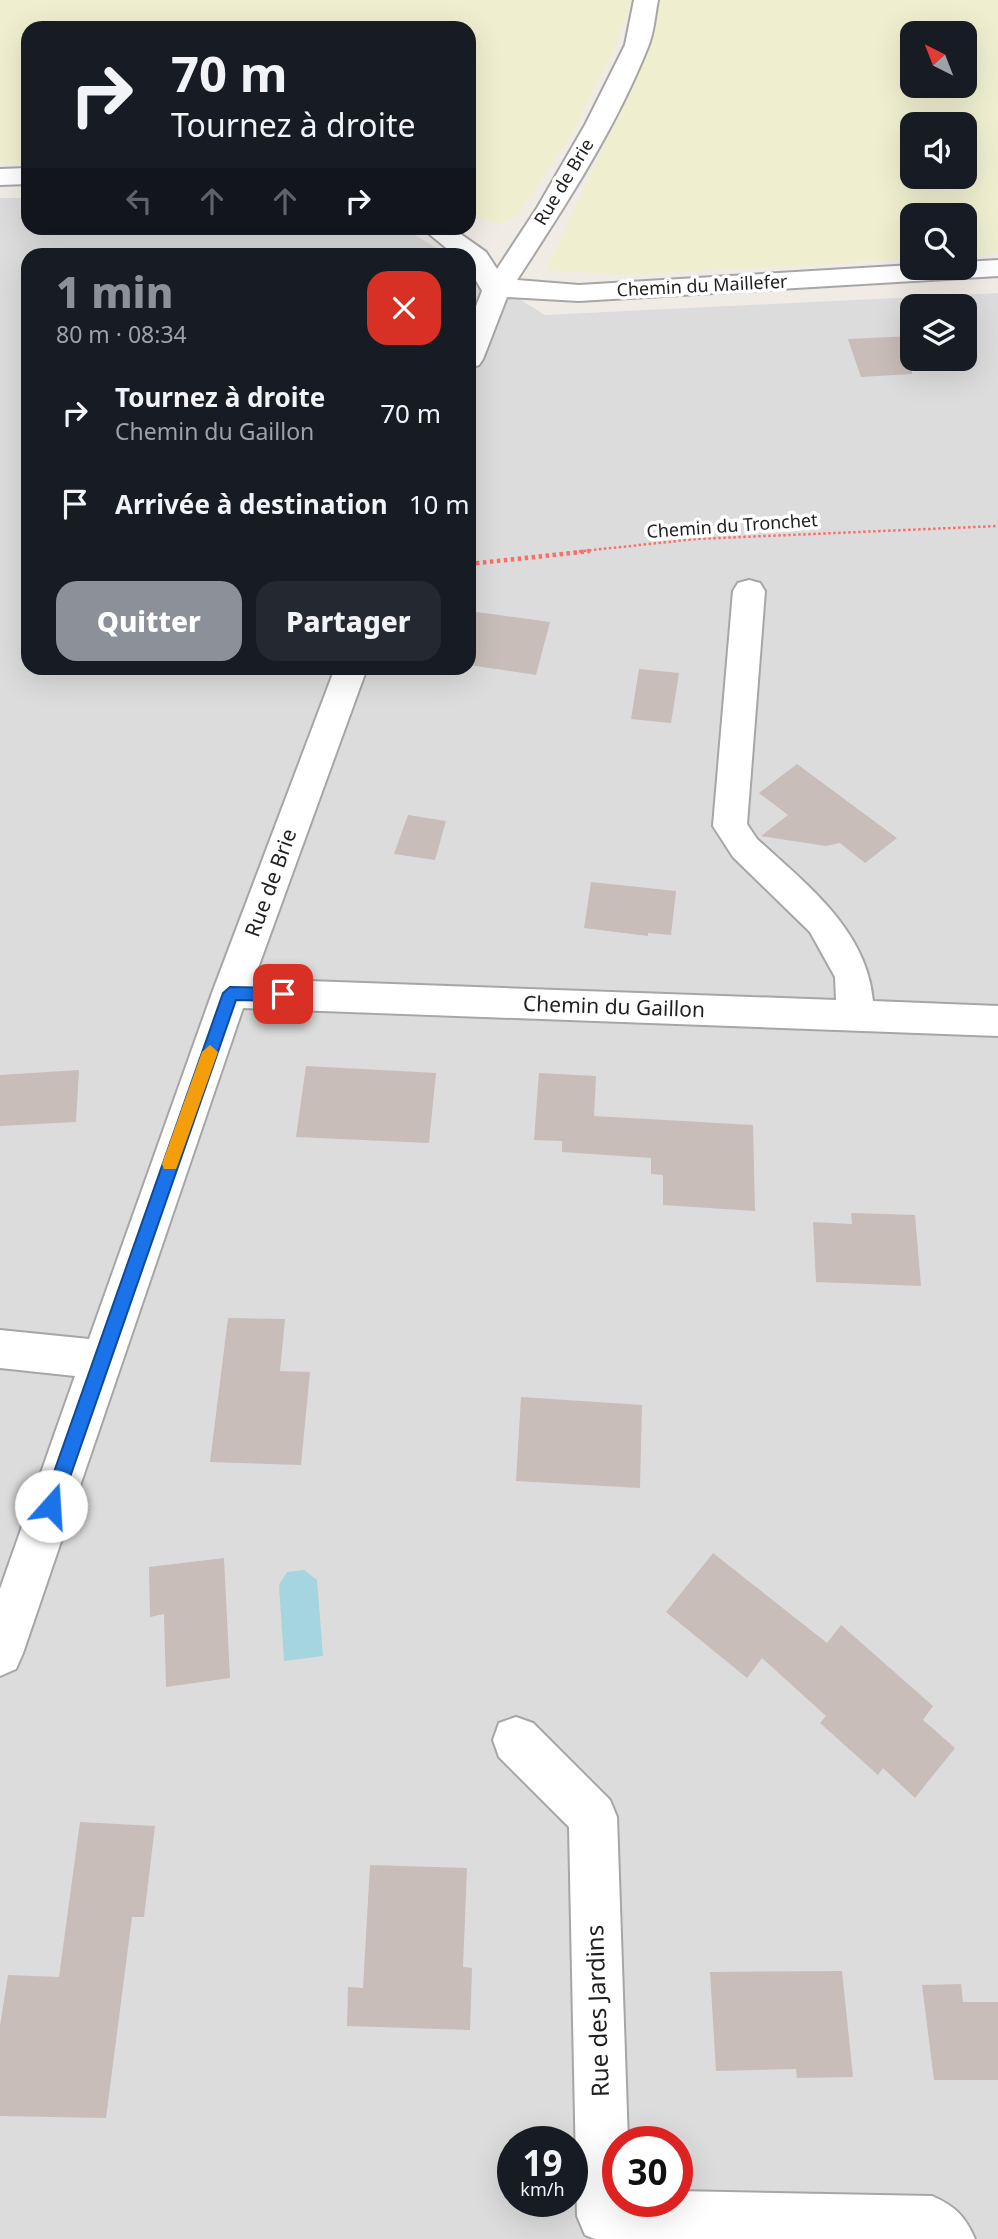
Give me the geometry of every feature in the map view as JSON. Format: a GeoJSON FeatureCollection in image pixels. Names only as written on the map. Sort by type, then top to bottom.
{"type":"FeatureCollection","features":[{"type":"Feature","properties":{"kind":"street","name":"Rue de Brie"},"geometry":{"type":"LineString","coordinates":[[476,341],[496,291],[550,208],[598,125],[638,45],[646,0]]}},
{"type":"Feature","properties":{"kind":"street"},"geometry":{"type":"LineString","coordinates":[[0,177],[21,176]]}},
{"type":"Feature","properties":{"kind":"street"},"geometry":{"type":"LineString","coordinates":[[445,235],[463,248]]}},
{"type":"Feature","properties":{"kind":"street"},"geometry":{"type":"LineString","coordinates":[[476,257],[496,291]]}},
{"type":"Feature","properties":{"kind":"street","name":"Chemin du Maillefer"},"geometry":{"type":"LineString","coordinates":[[496,291],[515,288],[579,293],[998,268]]}},
{"type":"Feature","properties":{"kind":"street"},"geometry":{"type":"LineString","coordinates":[[749,591],[730,826],[744,848],[823,922],[853,976],[856,1016]]}},
{"type":"Feature","properties":{"kind":"street","name":"Rue de Brie"},"geometry":{"type":"LineString","coordinates":[[0,1653],[230,993],[348,675]]}},
{"type":"Feature","properties":{"kind":"street","name":"Chemin du Gaillon"},"geometry":{"type":"LineString","coordinates":[[230,993],[998,1021]]}},
{"type":"Feature","properties":{"kind":"street"},"geometry":{"type":"LineString","coordinates":[[0,1349],[101,1360]]}},
{"type":"Feature","properties":{"kind":"street","name":"Rue des Jardins"},"geometry":{"type":"LineString","coordinates":[[516,1740],[593,1816],[604,2216],[854,2230],[932,2223],[948,2239]]}},
{"type":"Feature","properties":{"kind":"path","name":"Chemin du Tronchet"},"geometry":{"type":"LineString","coordinates":[[476,563],[696,539],[998,526]]}},
{"type":"Feature","properties":{"kind":"shaded area"},"geometry":{"type":"Polygon","coordinates":[[[0,198],[21,198],[21,235],[415,235],[437,248],[21,248],[21,675],[476,675],[476,272],[545,315],[900,298],[900,371],[977,371],[977,294],[998,293],[998,2239],[0,2239],[0,198]]]}},
{"type":"Feature","properties":{"kind":"green space"},"geometry":{"type":"Polygon","coordinates":[[[0,0],[632,0],[613,53],[591,92],[575,130],[518,214],[502,224],[476,217],[476,21],[21,21],[21,163],[0,164],[0,0]]]}},
{"type":"Feature","properties":{"kind":"green space"},"geometry":{"type":"Polygon","coordinates":[[[656,0],[998,0],[998,254],[977,255],[977,203],[900,203],[900,260],[628,275],[546,270],[645,57],[656,0]]]}},
{"type":"Feature","properties":{"kind":"water"},"geometry":{"type":"Polygon","coordinates":[[[304,1570],[317,1580],[323,1656],[284,1661],[279,1585],[287,1572],[304,1570]]]}},
{"type":"Feature","properties":{"kind":"building"},"geometry":{"type":"Polygon","coordinates":[[[900,337],[900,371],[912,371],[912,374],[861,377],[848,339],[900,337]]]}},
{"type":"Feature","properties":{"kind":"building"},"geometry":{"type":"Polygon","coordinates":[[[476,612],[550,622],[536,675],[476,666],[476,612]]]}},
{"type":"Feature","properties":{"kind":"building"},"geometry":{"type":"Polygon","coordinates":[[[639,669],[679,673],[671,723],[631,719],[639,669]]]}},
{"type":"Feature","properties":{"kind":"building"},"geometry":{"type":"Polygon","coordinates":[[[797,764],[897,838],[865,863],[840,843],[826,846],[761,836],[788,815],[759,793],[797,764]]]}},
{"type":"Feature","properties":{"kind":"building"},"geometry":{"type":"Polygon","coordinates":[[[408,815],[446,821],[435,860],[394,854],[408,815]]]}},
{"type":"Feature","properties":{"kind":"building"},"geometry":{"type":"Polygon","coordinates":[[[591,882],[676,891],[671,935],[648,933],[648,936],[584,928],[591,882]]]}},
{"type":"Feature","properties":{"kind":"building"},"geometry":{"type":"Polygon","coordinates":[[[306,1066],[436,1073],[429,1143],[296,1137],[306,1066]]]}},
{"type":"Feature","properties":{"kind":"building"},"geometry":{"type":"Polygon","coordinates":[[[79,1070],[76,1122],[0,1126],[0,1075],[79,1070]]]}},
{"type":"Feature","properties":{"kind":"building"},"geometry":{"type":"Polygon","coordinates":[[[539,1073],[596,1076],[594,1116],[753,1125],[755,1211],[663,1205],[663,1175],[651,1174],[651,1158],[562,1152],[562,1141],[534,1140],[539,1073]]]}},
{"type":"Feature","properties":{"kind":"building"},"geometry":{"type":"Polygon","coordinates":[[[851,1213],[915,1215],[921,1286],[816,1282],[813,1222],[852,1224],[851,1213]]]}},
{"type":"Feature","properties":{"kind":"building"},"geometry":{"type":"Polygon","coordinates":[[[228,1318],[285,1319],[280,1371],[310,1372],[301,1465],[210,1462],[228,1318]]]}},
{"type":"Feature","properties":{"kind":"building"},"geometry":{"type":"Polygon","coordinates":[[[521,1397],[642,1405],[640,1488],[516,1481],[521,1397]]]}},
{"type":"Feature","properties":{"kind":"building"},"geometry":{"type":"Polygon","coordinates":[[[713,1553],[827,1643],[841,1625],[933,1706],[923,1720],[955,1748],[915,1798],[883,1768],[878,1775],[820,1723],[826,1716],[762,1658],[747,1678],[666,1612],[713,1553]]]}},
{"type":"Feature","properties":{"kind":"building"},"geometry":{"type":"Polygon","coordinates":[[[224,1558],[230,1678],[166,1687],[164,1614],[150,1617],[149,1567],[224,1558]]]}},
{"type":"Feature","properties":{"kind":"building"},"geometry":{"type":"Polygon","coordinates":[[[80,1822],[155,1826],[144,1917],[132,1917],[106,2118],[0,2116],[0,2026],[8,1975],[59,1977],[80,1822]]]}},
{"type":"Feature","properties":{"kind":"building"},"geometry":{"type":"Polygon","coordinates":[[[370,1865],[467,1868],[463,1967],[472,1968],[470,2030],[347,2026],[348,1987],[363,1988],[370,1865]]]}},
{"type":"Feature","properties":{"kind":"building"},"geometry":{"type":"Polygon","coordinates":[[[842,1971],[853,2077],[797,2078],[796,2069],[716,2071],[710,1972],[842,1971]]]}},
{"type":"Feature","properties":{"kind":"building"},"geometry":{"type":"Polygon","coordinates":[[[961,1984],[963,2002],[998,2002],[998,2080],[934,2080],[922,1985],[961,1984]]]}},
{"type":"Feature","properties":{"kind":"slow traffic"},"geometry":{"type":"LineString","coordinates":[[170,1164],[210,1052]]}},
{"type":"Feature","properties":{"kind":"route"},"geometry":{"type":"LineString","coordinates":[[51,1506],[230,993],[283,994]]}}]}
